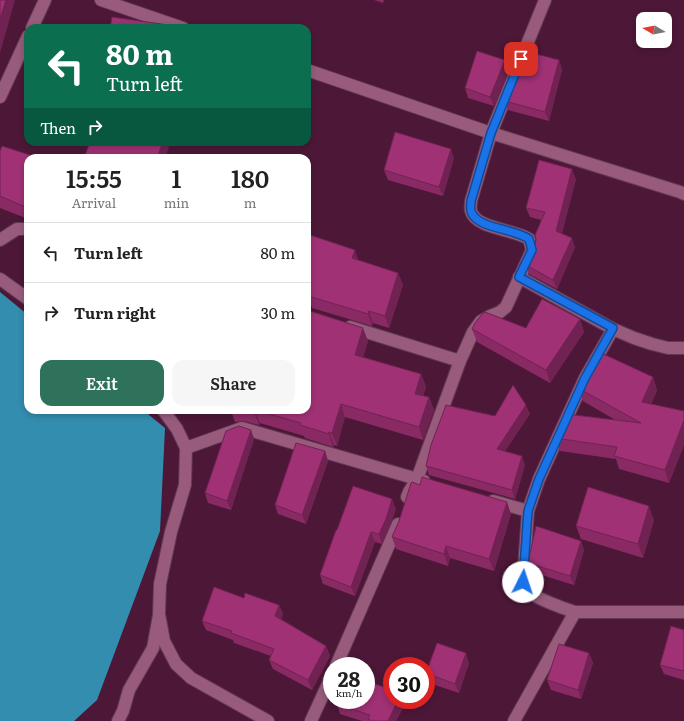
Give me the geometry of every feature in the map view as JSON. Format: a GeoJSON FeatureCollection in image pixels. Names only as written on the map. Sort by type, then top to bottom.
{"type":"FeatureCollection","features":[{"type":"Feature","properties":{"kind":"street"},"geometry":{"type":"LineString","coordinates":[[34,24],[45,0]]}},
{"type":"Feature","properties":{"kind":"street"},"geometry":{"type":"LineString","coordinates":[[101,0],[171,24]]}},
{"type":"Feature","properties":{"kind":"street"},"geometry":{"type":"LineString","coordinates":[[340,657],[396,531],[409,492],[417,479],[460,361],[473,332],[481,321],[500,312],[506,307],[532,250],[529,239],[519,234],[478,222],[470,209],[491,133],[545,0]]}},
{"type":"Feature","properties":{"kind":"street"},"geometry":{"type":"LineString","coordinates":[[0,97],[24,45]]}},
{"type":"Feature","properties":{"kind":"street"},"geometry":{"type":"LineString","coordinates":[[311,71],[491,133],[684,194]]}},
{"type":"Feature","properties":{"kind":"street"},"geometry":{"type":"LineString","coordinates":[[0,240],[17,229],[24,229]]}},
{"type":"Feature","properties":{"kind":"street"},"geometry":{"type":"LineString","coordinates":[[519,277],[634,338],[668,348],[684,348]]}},
{"type":"Feature","properties":{"kind":"street"},"geometry":{"type":"LineString","coordinates":[[0,279],[24,296]]}},
{"type":"Feature","properties":{"kind":"street"},"geometry":{"type":"LineString","coordinates":[[338,323],[460,361]]}},
{"type":"Feature","properties":{"kind":"street"},"geometry":{"type":"LineString","coordinates":[[613,328],[585,378],[539,479],[528,511],[523,582],[526,589],[532,594],[559,607],[576,612],[684,612]]}},
{"type":"Feature","properties":{"kind":"street"},"geometry":{"type":"LineString","coordinates":[[118,721],[123,711],[129,690],[153,648],[159,614],[160,584],[171,532],[185,485],[186,448],[177,429],[166,414]]}},
{"type":"Feature","properties":{"kind":"street"},"geometry":{"type":"LineString","coordinates":[[186,448],[242,428],[432,484]]}},
{"type":"Feature","properties":{"kind":"street"},"geometry":{"type":"LineString","coordinates":[[484,499],[528,511]]}},
{"type":"Feature","properties":{"kind":"street"},"geometry":{"type":"LineString","coordinates":[[514,721],[576,612]]}},
{"type":"Feature","properties":{"kind":"street"},"geometry":{"type":"LineString","coordinates":[[159,614],[164,641],[176,664],[191,678],[268,721]]}},
{"type":"Feature","properties":{"kind":"street"},"geometry":{"type":"LineString","coordinates":[[311,721],[323,694]]}},
{"type":"Feature","properties":{"kind":"water"},"geometry":{"type":"Polygon","coordinates":[[[0,292],[24,312],[24,414],[148,414],[165,428],[160,531],[97,700],[74,721],[0,721],[0,292]]]}},
{"type":"Feature","properties":{"kind":"building"},"geometry":{"type":"Polygon","coordinates":[[[0,0],[6,0],[0,19],[0,0]]]}},
{"type":"Feature","properties":{"kind":"building"},"geometry":{"type":"Polygon","coordinates":[[[112,17],[161,24],[111,24],[112,17]]]}},
{"type":"Feature","properties":{"kind":"building"},"geometry":{"type":"Polygon","coordinates":[[[477,51],[505,60],[490,97],[465,88],[477,51]]]}},
{"type":"Feature","properties":{"kind":"building"},"geometry":{"type":"Polygon","coordinates":[[[525,51],[559,60],[545,112],[505,101],[521,65],[525,51]]]}},
{"type":"Feature","properties":{"kind":"building"},"geometry":{"type":"Polygon","coordinates":[[[395,132],[451,149],[439,187],[384,170],[395,132]]]}},
{"type":"Feature","properties":{"kind":"building"},"geometry":{"type":"Polygon","coordinates":[[[2,146],[27,154],[24,154],[24,206],[0,196],[0,151],[2,146]]]}},
{"type":"Feature","properties":{"kind":"building"},"geometry":{"type":"Polygon","coordinates":[[[88,146],[162,146],[158,154],[86,154],[88,146]]]}},
{"type":"Feature","properties":{"kind":"building"},"geometry":{"type":"Polygon","coordinates":[[[539,160],[572,169],[556,231],[572,238],[553,280],[526,265],[535,244],[535,235],[545,212],[526,208],[539,160]]]}},
{"type":"Feature","properties":{"kind":"building"},"geometry":{"type":"Polygon","coordinates":[[[311,235],[355,250],[352,258],[398,273],[385,316],[369,311],[368,314],[311,297],[311,235]]]}},
{"type":"Feature","properties":{"kind":"building"},"geometry":{"type":"Polygon","coordinates":[[[542,299],[580,319],[546,370],[472,329],[475,323],[485,312],[526,328],[542,299]]]}},
{"type":"Feature","properties":{"kind":"building"},"geometry":{"type":"Polygon","coordinates":[[[311,311],[363,328],[355,355],[421,374],[415,394],[429,397],[419,427],[341,404],[332,433],[329,432],[329,434],[300,425],[301,423],[269,414],[311,414],[311,311]]]}},
{"type":"Feature","properties":{"kind":"building"},"geometry":{"type":"Polygon","coordinates":[[[597,351],[653,377],[642,402],[684,411],[684,420],[665,470],[614,456],[617,447],[555,438],[566,414],[641,423],[578,388],[597,351]]]}},
{"type":"Feature","properties":{"kind":"building"},"geometry":{"type":"Polygon","coordinates":[[[513,385],[526,405],[497,449],[522,456],[512,490],[426,466],[431,445],[446,405],[495,416],[513,385]]]}},
{"type":"Feature","properties":{"kind":"building"},"geometry":{"type":"Polygon","coordinates":[[[239,426],[251,430],[227,501],[205,493],[226,431],[239,426]]]}},
{"type":"Feature","properties":{"kind":"building"},"geometry":{"type":"Polygon","coordinates":[[[296,443],[325,451],[302,515],[275,505],[296,443]]]}},
{"type":"Feature","properties":{"kind":"building"},"geometry":{"type":"Polygon","coordinates":[[[422,477],[507,502],[489,559],[446,546],[444,554],[392,537],[399,521],[411,483],[420,485],[422,477]]]}},
{"type":"Feature","properties":{"kind":"building"},"geometry":{"type":"Polygon","coordinates":[[[353,486],[392,499],[386,519],[379,534],[371,532],[351,587],[320,575],[353,486]]]}},
{"type":"Feature","properties":{"kind":"building"},"geometry":{"type":"Polygon","coordinates":[[[588,487],[649,506],[638,544],[576,526],[588,487]]]}},
{"type":"Feature","properties":{"kind":"building"},"geometry":{"type":"Polygon","coordinates":[[[536,526],[581,541],[570,576],[528,563],[536,526]]]}},
{"type":"Feature","properties":{"kind":"building"},"geometry":{"type":"Polygon","coordinates":[[[214,587],[244,598],[245,593],[279,605],[275,616],[326,646],[308,680],[269,660],[274,649],[231,633],[232,631],[202,621],[214,587]]]}},
{"type":"Feature","properties":{"kind":"building"},"geometry":{"type":"Polygon","coordinates":[[[671,626],[684,630],[684,671],[660,665],[671,626]]]}},
{"type":"Feature","properties":{"kind":"building"},"geometry":{"type":"Polygon","coordinates":[[[437,643],[466,653],[455,684],[435,676],[435,657],[432,657],[437,643]]]}},
{"type":"Feature","properties":{"kind":"building"},"geometry":{"type":"Polygon","coordinates":[[[559,644],[589,653],[578,690],[547,680],[559,644]]]}},
{"type":"Feature","properties":{"kind":"building"},"geometry":{"type":"Polygon","coordinates":[[[375,684],[383,687],[383,709],[394,709],[388,721],[372,721],[368,719],[370,715],[352,709],[375,709],[375,684]]]}},
{"type":"Feature","properties":{"kind":"route"},"geometry":{"type":"LineString","coordinates":[[521,59],[491,133],[470,209],[478,222],[525,236],[529,239],[532,250],[519,277],[613,328],[585,378],[539,479],[528,511],[523,582]]}}]}
